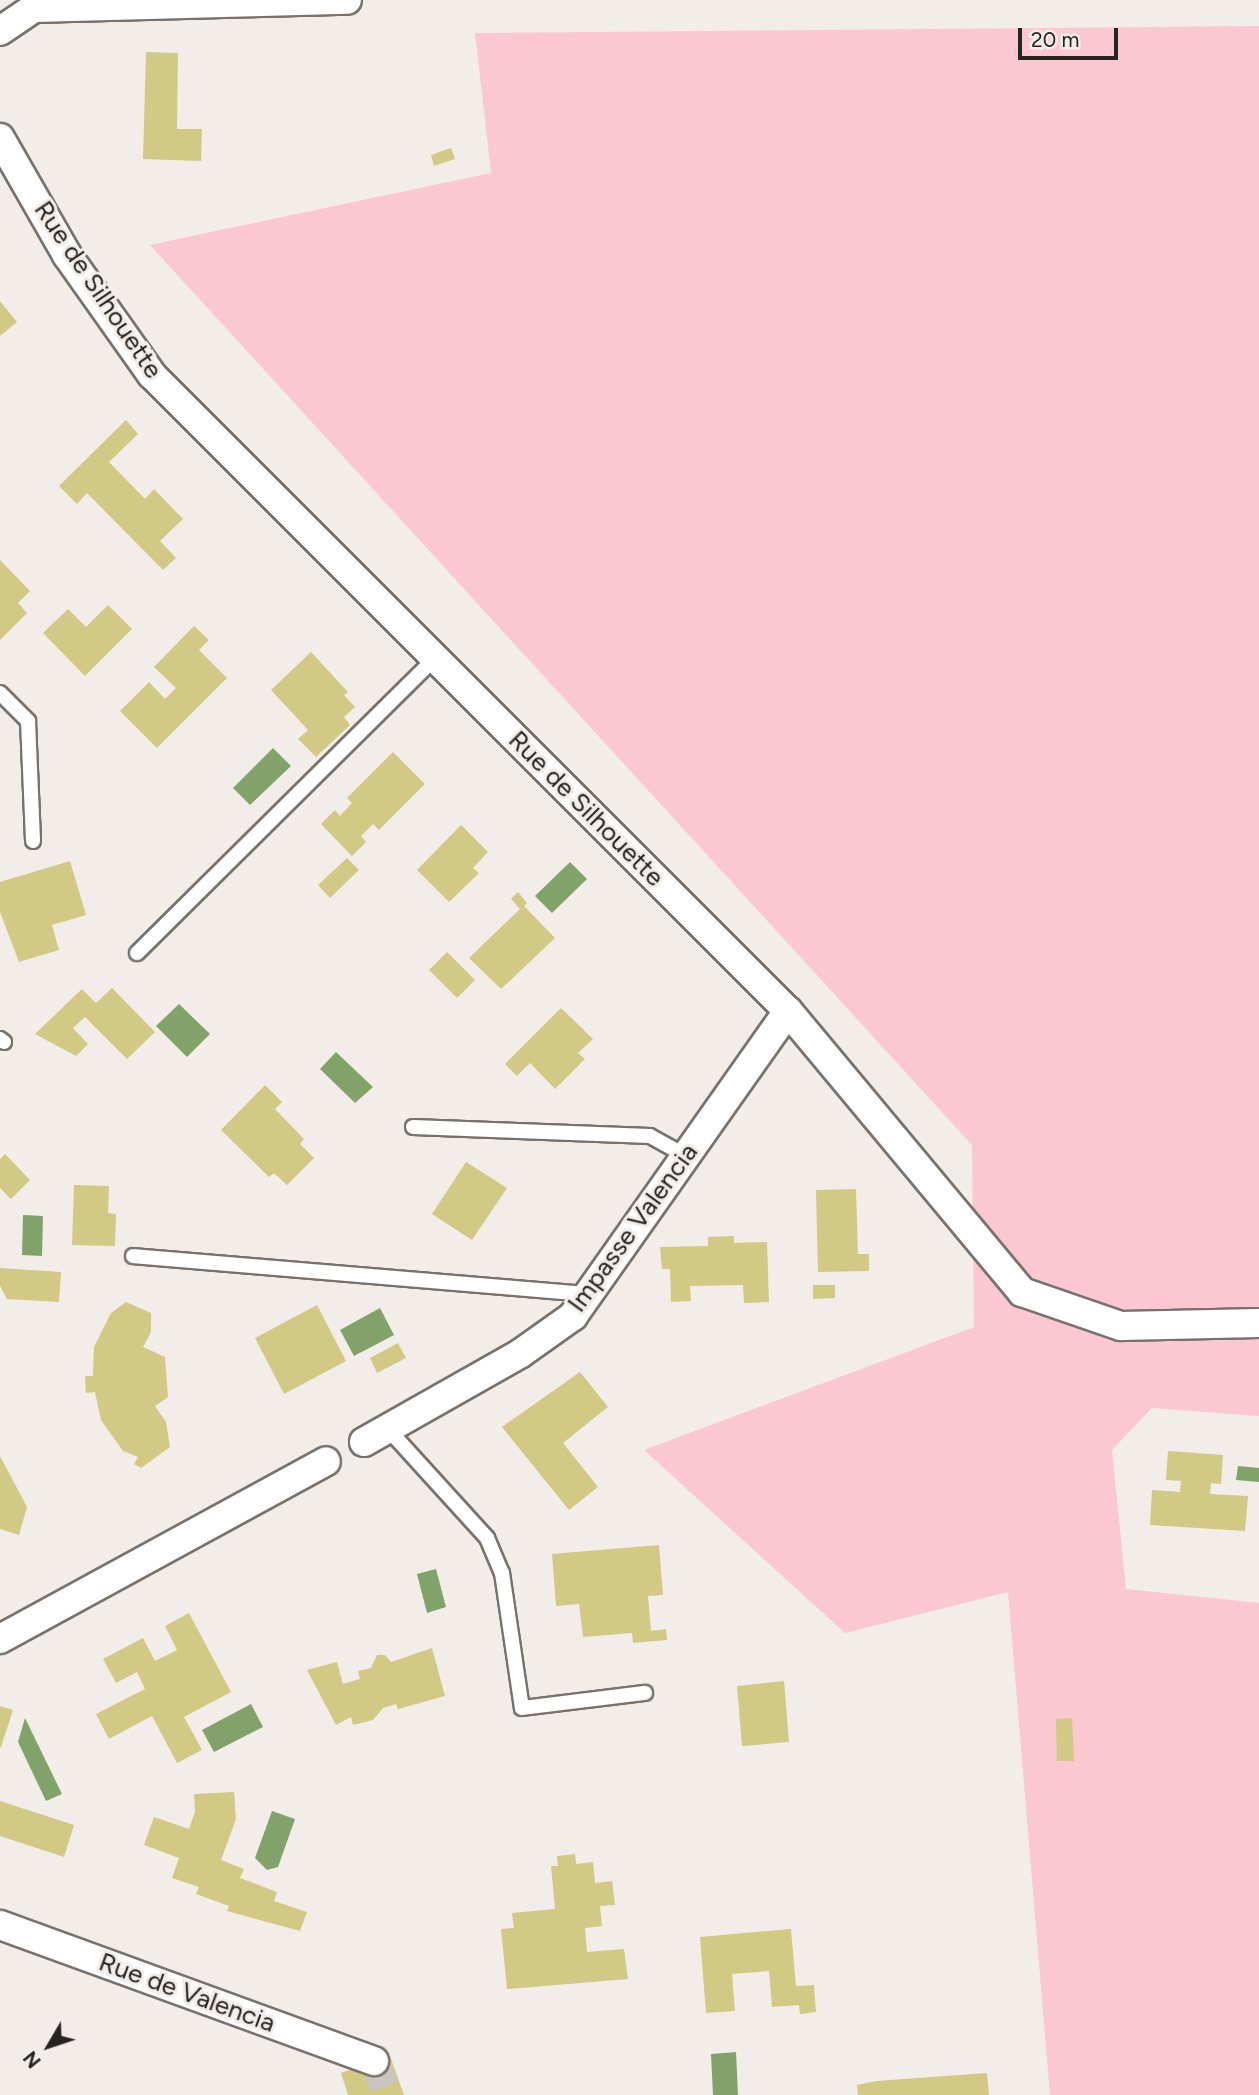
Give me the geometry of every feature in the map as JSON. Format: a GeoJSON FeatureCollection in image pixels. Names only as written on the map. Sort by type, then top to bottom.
{"type":"FeatureCollection","features":[{"type":"Feature","properties":{"kind":"street"},"geometry":{"type":"LineString","coordinates":[[0,31],[34,8],[347,0]]}},
{"type":"Feature","properties":{"kind":"street","name":"Rue de Silhouette"},"geometry":{"type":"LineString","coordinates":[[0,138],[68,256],[152,375],[788,1011],[1022,1292],[1121,1326],[1259,1323]]}},
{"type":"Feature","properties":{"kind":"street","name":"Impasse Valencia"},"geometry":{"type":"LineString","coordinates":[[375,1435],[521,1353],[573,1316],[788,1011]]}},
{"type":"Feature","properties":{"kind":"street"},"geometry":{"type":"LineString","coordinates":[[0,1639],[326,1461]]}},
{"type":"Feature","properties":{"kind":"street","name":"Rue de Valencia"},"geometry":{"type":"LineString","coordinates":[[0,1925],[374,2061]]}},
{"type":"Feature","properties":{"kind":"lane"},"geometry":{"type":"LineString","coordinates":[[137,953],[435,658]]}},
{"type":"Feature","properties":{"kind":"lane"},"geometry":{"type":"LineString","coordinates":[[0,692],[28,721],[33,841]]}},
{"type":"Feature","properties":{"kind":"lane"},"geometry":{"type":"LineString","coordinates":[[413,1127],[650,1136],[685,1156]]}},
{"type":"Feature","properties":{"kind":"lane"},"geometry":{"type":"LineString","coordinates":[[133,1256],[588,1294]]}},
{"type":"Feature","properties":{"kind":"lane"},"geometry":{"type":"LineString","coordinates":[[375,1435],[487,1538],[502,1573],[522,1708],[645,1693]]}},
{"type":"Feature","properties":{"kind":"shaded area"},"geometry":{"type":"Polygon","coordinates":[[[1259,26],[1259,1416],[1152,1408],[1112,1450],[1126,1589],[1259,1603],[1259,2095],[1050,2095],[1008,1592],[845,1633],[644,1450],[974,1327],[972,1145],[150,245],[491,173],[475,33],[1259,26]]]}},
{"type":"Feature","properties":{"kind":"shaded area"},"geometry":{"type":"Polygon","coordinates":[[[273,748],[291,766],[250,805],[233,788],[273,748]]]}},
{"type":"Feature","properties":{"kind":"shaded area"},"geometry":{"type":"Polygon","coordinates":[[[570,862],[587,879],[552,913],[535,896],[570,862]]]}},
{"type":"Feature","properties":{"kind":"shaded area"},"geometry":{"type":"Polygon","coordinates":[[[179,1004],[210,1034],[187,1057],[156,1026],[179,1004]]]}},
{"type":"Feature","properties":{"kind":"shaded area"},"geometry":{"type":"Polygon","coordinates":[[[336,1052],[373,1087],[355,1103],[320,1069],[336,1052]]]}},
{"type":"Feature","properties":{"kind":"shaded area"},"geometry":{"type":"Polygon","coordinates":[[[23,1215],[43,1216],[42,1256],[22,1255],[23,1215]]]}},
{"type":"Feature","properties":{"kind":"shaded area"},"geometry":{"type":"Polygon","coordinates":[[[380,1308],[394,1335],[354,1356],[340,1330],[380,1308]]]}},
{"type":"Feature","properties":{"kind":"shaded area"},"geometry":{"type":"Polygon","coordinates":[[[1238,1466],[1259,1468],[1259,1482],[1236,1480],[1238,1466]]]}},
{"type":"Feature","properties":{"kind":"shaded area"},"geometry":{"type":"Polygon","coordinates":[[[436,1569],[446,1607],[427,1613],[417,1574],[436,1569]]]}},
{"type":"Feature","properties":{"kind":"shaded area"},"geometry":{"type":"Polygon","coordinates":[[[251,1704],[263,1727],[214,1752],[202,1730],[251,1704]]]}},
{"type":"Feature","properties":{"kind":"shaded area"},"geometry":{"type":"Polygon","coordinates":[[[25,1718],[62,1794],[46,1801],[18,1742],[25,1718]]]}},
{"type":"Feature","properties":{"kind":"shaded area"},"geometry":{"type":"Polygon","coordinates":[[[272,1811],[295,1819],[278,1867],[267,1870],[255,1858],[272,1811]]]}},
{"type":"Feature","properties":{"kind":"shaded area"},"geometry":{"type":"Polygon","coordinates":[[[736,2052],[738,2095],[713,2095],[711,2054],[736,2052]]]}},
{"type":"Feature","properties":{"kind":"building"},"geometry":{"type":"Polygon","coordinates":[[[146,52],[178,53],[177,129],[202,129],[201,161],[143,159],[146,52]]]}},
{"type":"Feature","properties":{"kind":"building"},"geometry":{"type":"Polygon","coordinates":[[[451,148],[455,159],[434,166],[431,155],[451,148]]]}},
{"type":"Feature","properties":{"kind":"building"},"geometry":{"type":"Polygon","coordinates":[[[0,301],[17,322],[0,336],[0,301]]]}},
{"type":"Feature","properties":{"kind":"building"},"geometry":{"type":"Polygon","coordinates":[[[126,420],[138,434],[109,462],[145,499],[154,489],[183,519],[160,541],[176,558],[163,570],[87,493],[77,504],[59,486],[126,420]]]}},
{"type":"Feature","properties":{"kind":"building"},"geometry":{"type":"Polygon","coordinates":[[[0,560],[30,591],[18,603],[27,613],[0,640],[0,560]]]}},
{"type":"Feature","properties":{"kind":"building"},"geometry":{"type":"Polygon","coordinates":[[[108,605],[132,629],[85,676],[43,633],[68,609],[86,627],[108,605]]]}},
{"type":"Feature","properties":{"kind":"building"},"geometry":{"type":"Polygon","coordinates":[[[194,626],[209,640],[199,650],[227,678],[157,748],[120,711],[149,682],[165,699],[176,688],[154,667],[194,626]]]}},
{"type":"Feature","properties":{"kind":"building"},"geometry":{"type":"Polygon","coordinates":[[[311,652],[348,692],[344,695],[355,707],[344,717],[350,725],[316,757],[298,739],[308,730],[271,690],[311,652]]]}},
{"type":"Feature","properties":{"kind":"building"},"geometry":{"type":"Polygon","coordinates":[[[393,752],[425,784],[379,830],[373,824],[361,836],[366,842],[352,856],[321,824],[335,810],[340,816],[352,803],[347,798],[393,752]]]}},
{"type":"Feature","properties":{"kind":"building"},"geometry":{"type":"Polygon","coordinates":[[[461,825],[488,852],[473,868],[479,873],[449,902],[417,870],[461,825]]]}},
{"type":"Feature","properties":{"kind":"building"},"geometry":{"type":"Polygon","coordinates":[[[347,858],[359,870],[330,898],[318,885],[347,858]]]}},
{"type":"Feature","properties":{"kind":"building"},"geometry":{"type":"Polygon","coordinates":[[[70,861],[86,915],[52,925],[59,950],[19,962],[0,912],[0,882],[70,861]]]}},
{"type":"Feature","properties":{"kind":"building"},"geometry":{"type":"Polygon","coordinates":[[[518,892],[527,903],[524,906],[555,938],[501,989],[469,958],[520,909],[511,899],[518,892]]]}},
{"type":"Feature","properties":{"kind":"building"},"geometry":{"type":"Polygon","coordinates":[[[447,952],[475,980],[457,998],[429,970],[447,952]]]}},
{"type":"Feature","properties":{"kind":"building"},"geometry":{"type":"Polygon","coordinates":[[[112,988],[155,1032],[127,1059],[85,1017],[73,1028],[88,1044],[76,1056],[35,1034],[82,989],[96,1003],[112,988]]]}},
{"type":"Feature","properties":{"kind":"building"},"geometry":{"type":"Polygon","coordinates":[[[561,1008],[593,1039],[578,1053],[585,1059],[555,1089],[530,1063],[517,1076],[505,1064],[561,1008]]]}},
{"type":"Feature","properties":{"kind":"building"},"geometry":{"type":"Polygon","coordinates":[[[265,1085],[282,1102],[275,1109],[304,1139],[300,1144],[314,1158],[287,1185],[274,1173],[269,1177],[221,1130],[265,1085]]]}},
{"type":"Feature","properties":{"kind":"building"},"geometry":{"type":"Polygon","coordinates":[[[5,1154],[30,1180],[11,1199],[0,1188],[0,1159],[5,1154]]]}},
{"type":"Feature","properties":{"kind":"building"},"geometry":{"type":"Polygon","coordinates":[[[466,1162],[507,1188],[472,1240],[432,1214],[466,1162]]]}},
{"type":"Feature","properties":{"kind":"building"},"geometry":{"type":"Polygon","coordinates":[[[74,1185],[109,1186],[108,1213],[116,1214],[115,1246],[72,1245],[74,1185]]]}},
{"type":"Feature","properties":{"kind":"building"},"geometry":{"type":"Polygon","coordinates":[[[856,1189],[858,1254],[869,1254],[869,1271],[818,1272],[816,1190],[856,1189]]]}},
{"type":"Feature","properties":{"kind":"building"},"geometry":{"type":"Polygon","coordinates":[[[734,1236],[734,1243],[767,1242],[769,1302],[744,1303],[743,1285],[690,1286],[691,1301],[671,1302],[670,1269],[662,1269],[660,1247],[708,1246],[708,1237],[734,1236]]]}},
{"type":"Feature","properties":{"kind":"building"},"geometry":{"type":"Polygon","coordinates":[[[0,1268],[61,1272],[59,1302],[7,1299],[0,1286],[0,1268]]]}},
{"type":"Feature","properties":{"kind":"building"},"geometry":{"type":"Polygon","coordinates":[[[813,1285],[835,1285],[835,1298],[813,1299],[813,1285]]]}},
{"type":"Feature","properties":{"kind":"building"},"geometry":{"type":"Polygon","coordinates":[[[126,1302],[151,1313],[151,1332],[143,1347],[165,1357],[168,1397],[155,1406],[166,1422],[170,1447],[141,1468],[134,1464],[138,1457],[123,1451],[101,1420],[95,1392],[86,1393],[85,1376],[93,1376],[94,1347],[111,1313],[126,1302]]]}},
{"type":"Feature","properties":{"kind":"building"},"geometry":{"type":"Polygon","coordinates":[[[317,1305],[346,1361],[284,1394],[255,1338],[317,1305]]]}},
{"type":"Feature","properties":{"kind":"building"},"geometry":{"type":"Polygon","coordinates":[[[398,1343],[406,1358],[377,1373],[370,1358],[398,1343]]]}},
{"type":"Feature","properties":{"kind":"building"},"geometry":{"type":"Polygon","coordinates":[[[580,1372],[608,1407],[563,1443],[598,1487],[569,1510],[502,1427],[580,1372]]]}},
{"type":"Feature","properties":{"kind":"building"},"geometry":{"type":"Polygon","coordinates":[[[1168,1451],[1223,1455],[1221,1484],[1211,1483],[1210,1494],[1248,1496],[1245,1531],[1150,1525],[1152,1490],[1180,1492],[1181,1481],[1166,1480],[1168,1451]]]}},
{"type":"Feature","properties":{"kind":"building"},"geometry":{"type":"Polygon","coordinates":[[[0,1456],[27,1507],[19,1535],[0,1529],[0,1456]]]}},
{"type":"Feature","properties":{"kind":"building"},"geometry":{"type":"Polygon","coordinates":[[[659,1545],[663,1595],[648,1596],[651,1631],[666,1629],[667,1640],[633,1643],[632,1633],[583,1637],[579,1604],[556,1606],[552,1554],[659,1545]]]}},
{"type":"Feature","properties":{"kind":"building"},"geometry":{"type":"Polygon","coordinates":[[[189,1613],[231,1692],[184,1717],[202,1750],[177,1763],[152,1716],[109,1739],[96,1714],[145,1689],[137,1672],[116,1683],[103,1659],[143,1638],[155,1661],[177,1650],[165,1626],[189,1613]]]}},
{"type":"Feature","properties":{"kind":"building"},"geometry":{"type":"Polygon","coordinates":[[[432,1648],[445,1696],[398,1709],[396,1704],[383,1708],[373,1720],[353,1725],[351,1717],[336,1725],[307,1670],[337,1662],[343,1684],[360,1679],[358,1671],[371,1668],[377,1655],[385,1655],[391,1662],[432,1648]]]}},
{"type":"Feature","properties":{"kind":"building"},"geometry":{"type":"Polygon","coordinates":[[[784,1681],[789,1742],[742,1746],[737,1686],[784,1681]]]}},
{"type":"Feature","properties":{"kind":"building"},"geometry":{"type":"Polygon","coordinates":[[[0,1706],[13,1710],[1,1747],[0,1747],[0,1706]]]}},
{"type":"Feature","properties":{"kind":"building"},"geometry":{"type":"Polygon","coordinates":[[[1072,1718],[1074,1761],[1057,1761],[1056,1719],[1072,1718]]]}},
{"type":"Feature","properties":{"kind":"building"},"geometry":{"type":"Polygon","coordinates":[[[234,1792],[236,1819],[221,1860],[244,1869],[240,1878],[277,1892],[274,1901],[307,1912],[300,1931],[227,1911],[229,1906],[196,1894],[199,1887],[172,1878],[179,1858],[144,1845],[154,1817],[189,1829],[195,1812],[194,1794],[234,1792]]]}},
{"type":"Feature","properties":{"kind":"building"},"geometry":{"type":"Polygon","coordinates":[[[0,1801],[74,1825],[64,1857],[0,1836],[0,1801]]]}},
{"type":"Feature","properties":{"kind":"building"},"geometry":{"type":"Polygon","coordinates":[[[575,1854],[576,1864],[593,1862],[595,1883],[612,1881],[615,1905],[600,1906],[602,1926],[585,1928],[587,1952],[624,1949],[628,1979],[507,1989],[501,1929],[514,1928],[512,1913],[555,1909],[551,1866],[558,1866],[557,1856],[575,1854]]]}},
{"type":"Feature","properties":{"kind":"building"},"geometry":{"type":"Polygon","coordinates":[[[791,1929],[796,1986],[814,1985],[816,2012],[800,2014],[799,2005],[772,2007],[769,1971],[732,1974],[735,2011],[706,2013],[700,1937],[791,1929]]]}},
{"type":"Feature","properties":{"kind":"building"},"geometry":{"type":"Polygon","coordinates":[[[390,2056],[404,2095],[348,2095],[341,2073],[390,2056]]]}},
{"type":"Feature","properties":{"kind":"building"},"geometry":{"type":"Polygon","coordinates":[[[987,2073],[989,2095],[858,2095],[857,2085],[877,2081],[987,2073]]]}},
{"type":"Feature","properties":{"kind":"tunnel"},"geometry":{"type":"LineString","coordinates":[[374,2061],[387,2095]]}}]}
